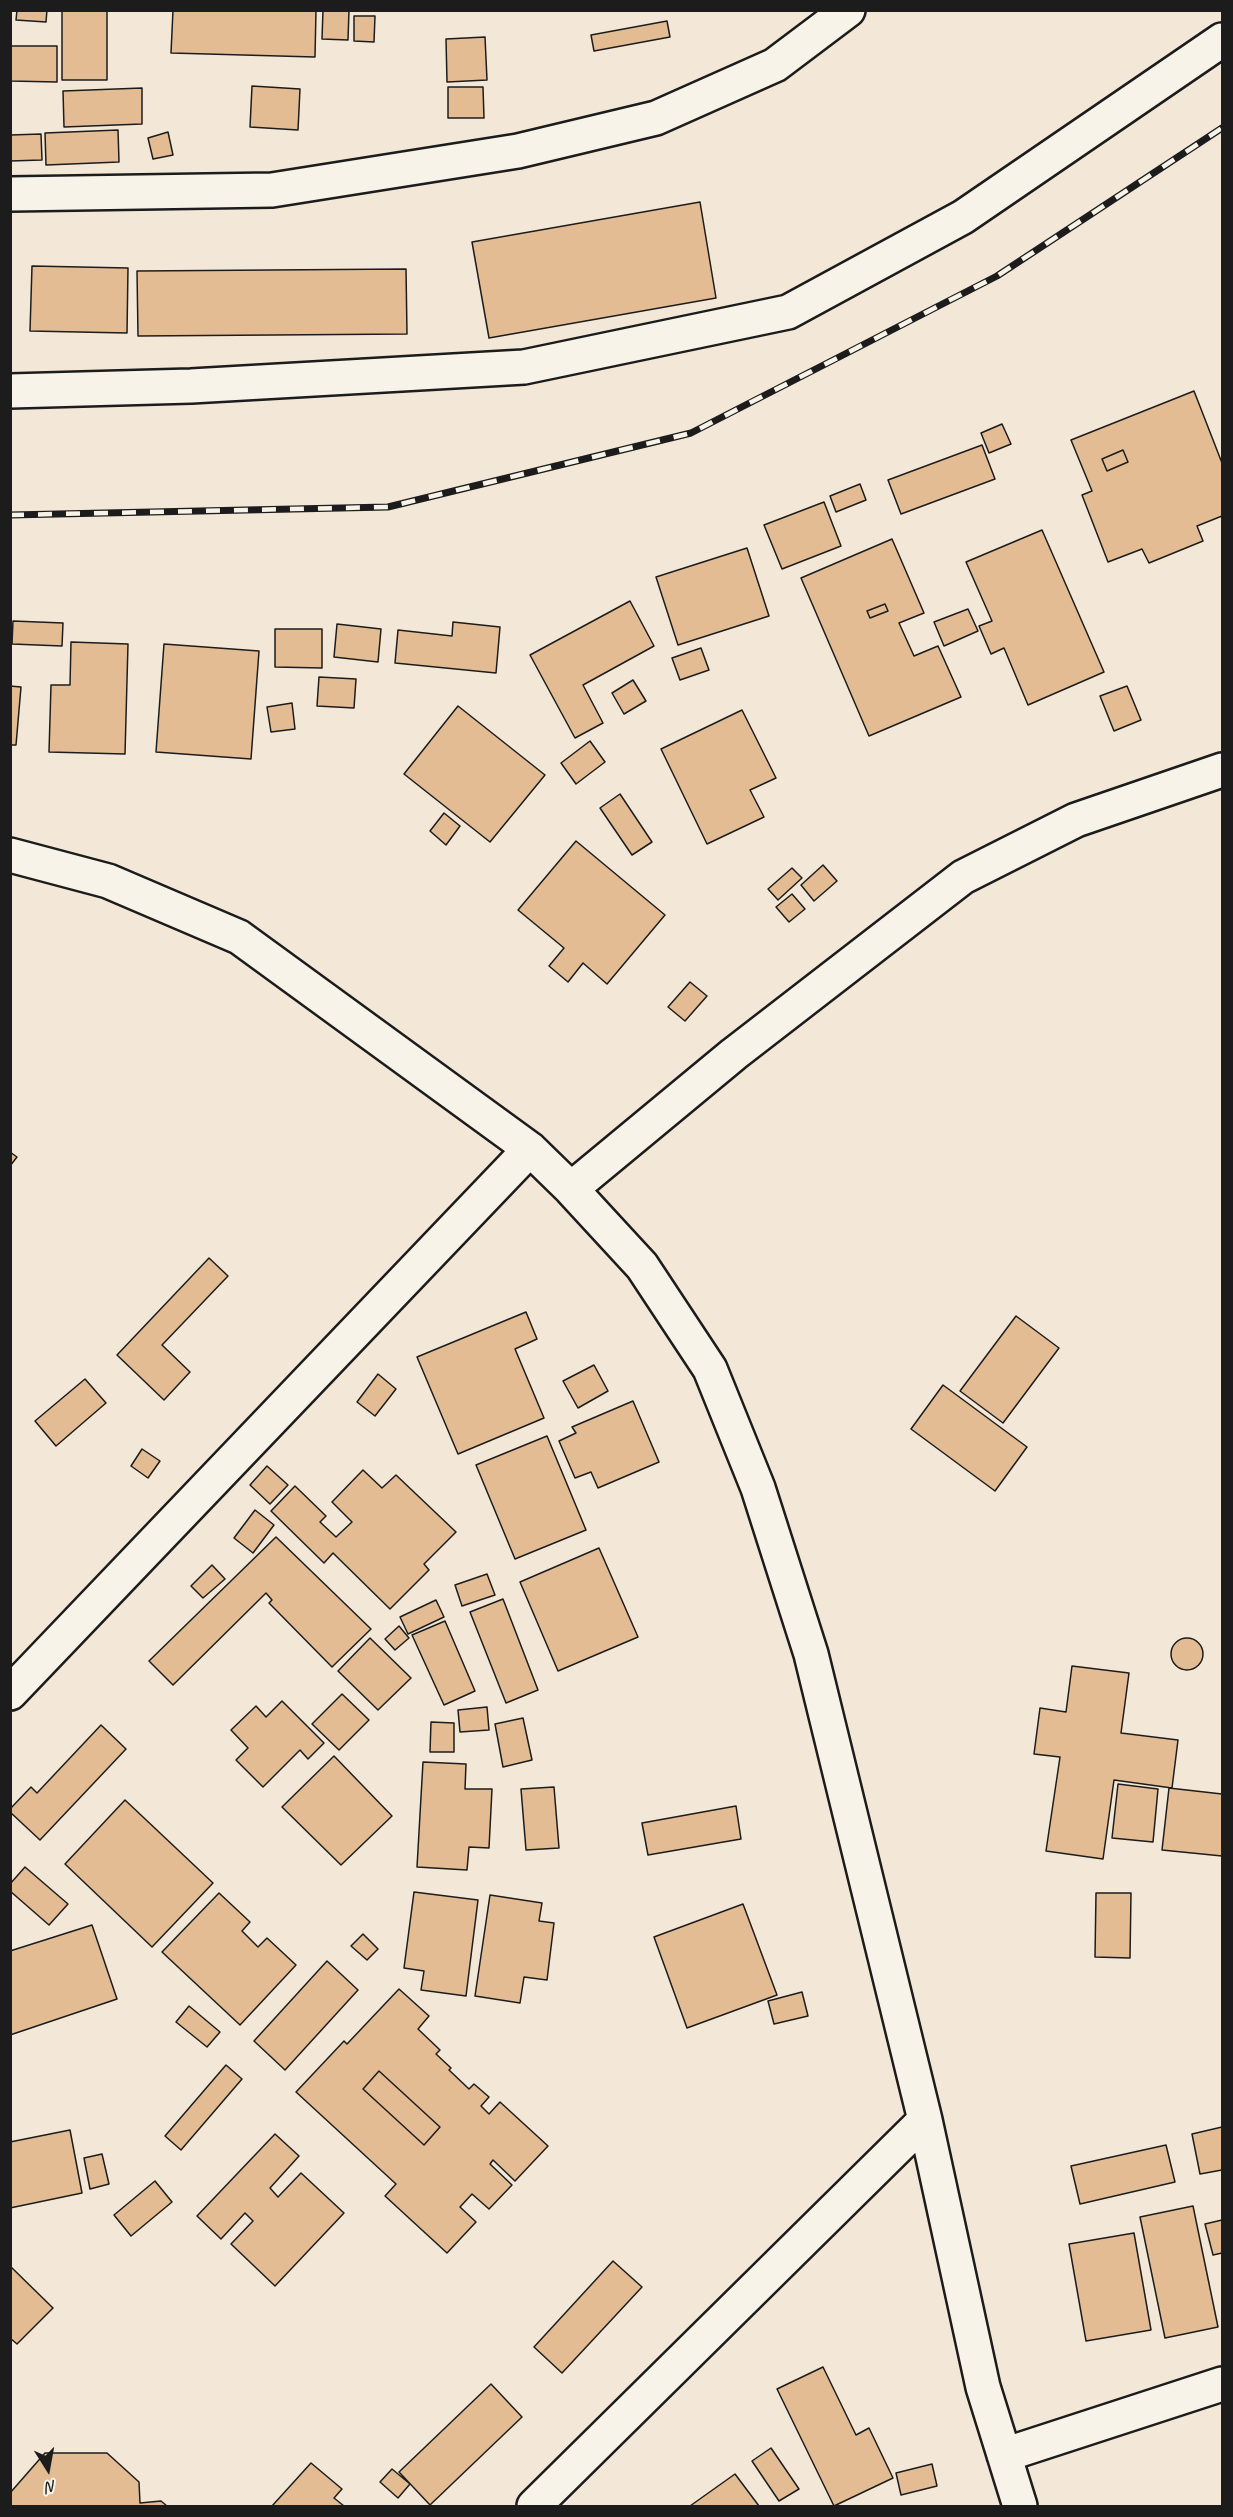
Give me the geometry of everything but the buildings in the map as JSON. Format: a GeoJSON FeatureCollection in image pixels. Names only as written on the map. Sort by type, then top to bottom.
{"type":"FeatureCollection","features":[{"type":"Feature","properties":{"kind":"street"},"geometry":{"type":"LineString","coordinates":[[10,194],[272,190],[518,151],[656,118],[775,64],[848,10]]}},
{"type":"Feature","properties":{"kind":"street"},"geometry":{"type":"LineString","coordinates":[[10,391],[191,387],[524,367],[788,312],[963,217],[1222,40]]}},
{"type":"Feature","properties":{"kind":"street"},"geometry":{"type":"LineString","coordinates":[[571,1189],[734,1054],[963,877],[1076,820],[1222,770]]}},
{"type":"Feature","properties":{"kind":"street"},"geometry":{"type":"LineString","coordinates":[[10,855],[108,881],[239,937],[530,1149],[571,1189],[642,1266],[710,1369],[759,1488],[811,1654],[926,2120],[983,2387],[1020,2506]]}},
{"type":"Feature","properties":{"kind":"street"},"geometry":{"type":"LineString","coordinates":[[10,1693],[530,1149]]}},
{"type":"Feature","properties":{"kind":"street"},"geometry":{"type":"LineString","coordinates":[[534,2506],[926,2120]]}},
{"type":"Feature","properties":{"kind":"street"},"geometry":{"type":"LineString","coordinates":[[1004,2456],[1222,2384]]}},
{"type":"Feature","properties":{"kind":"railway"},"geometry":{"type":"LineString","coordinates":[[10,515],[388,507],[691,433],[997,276],[1222,128]]}}]}
